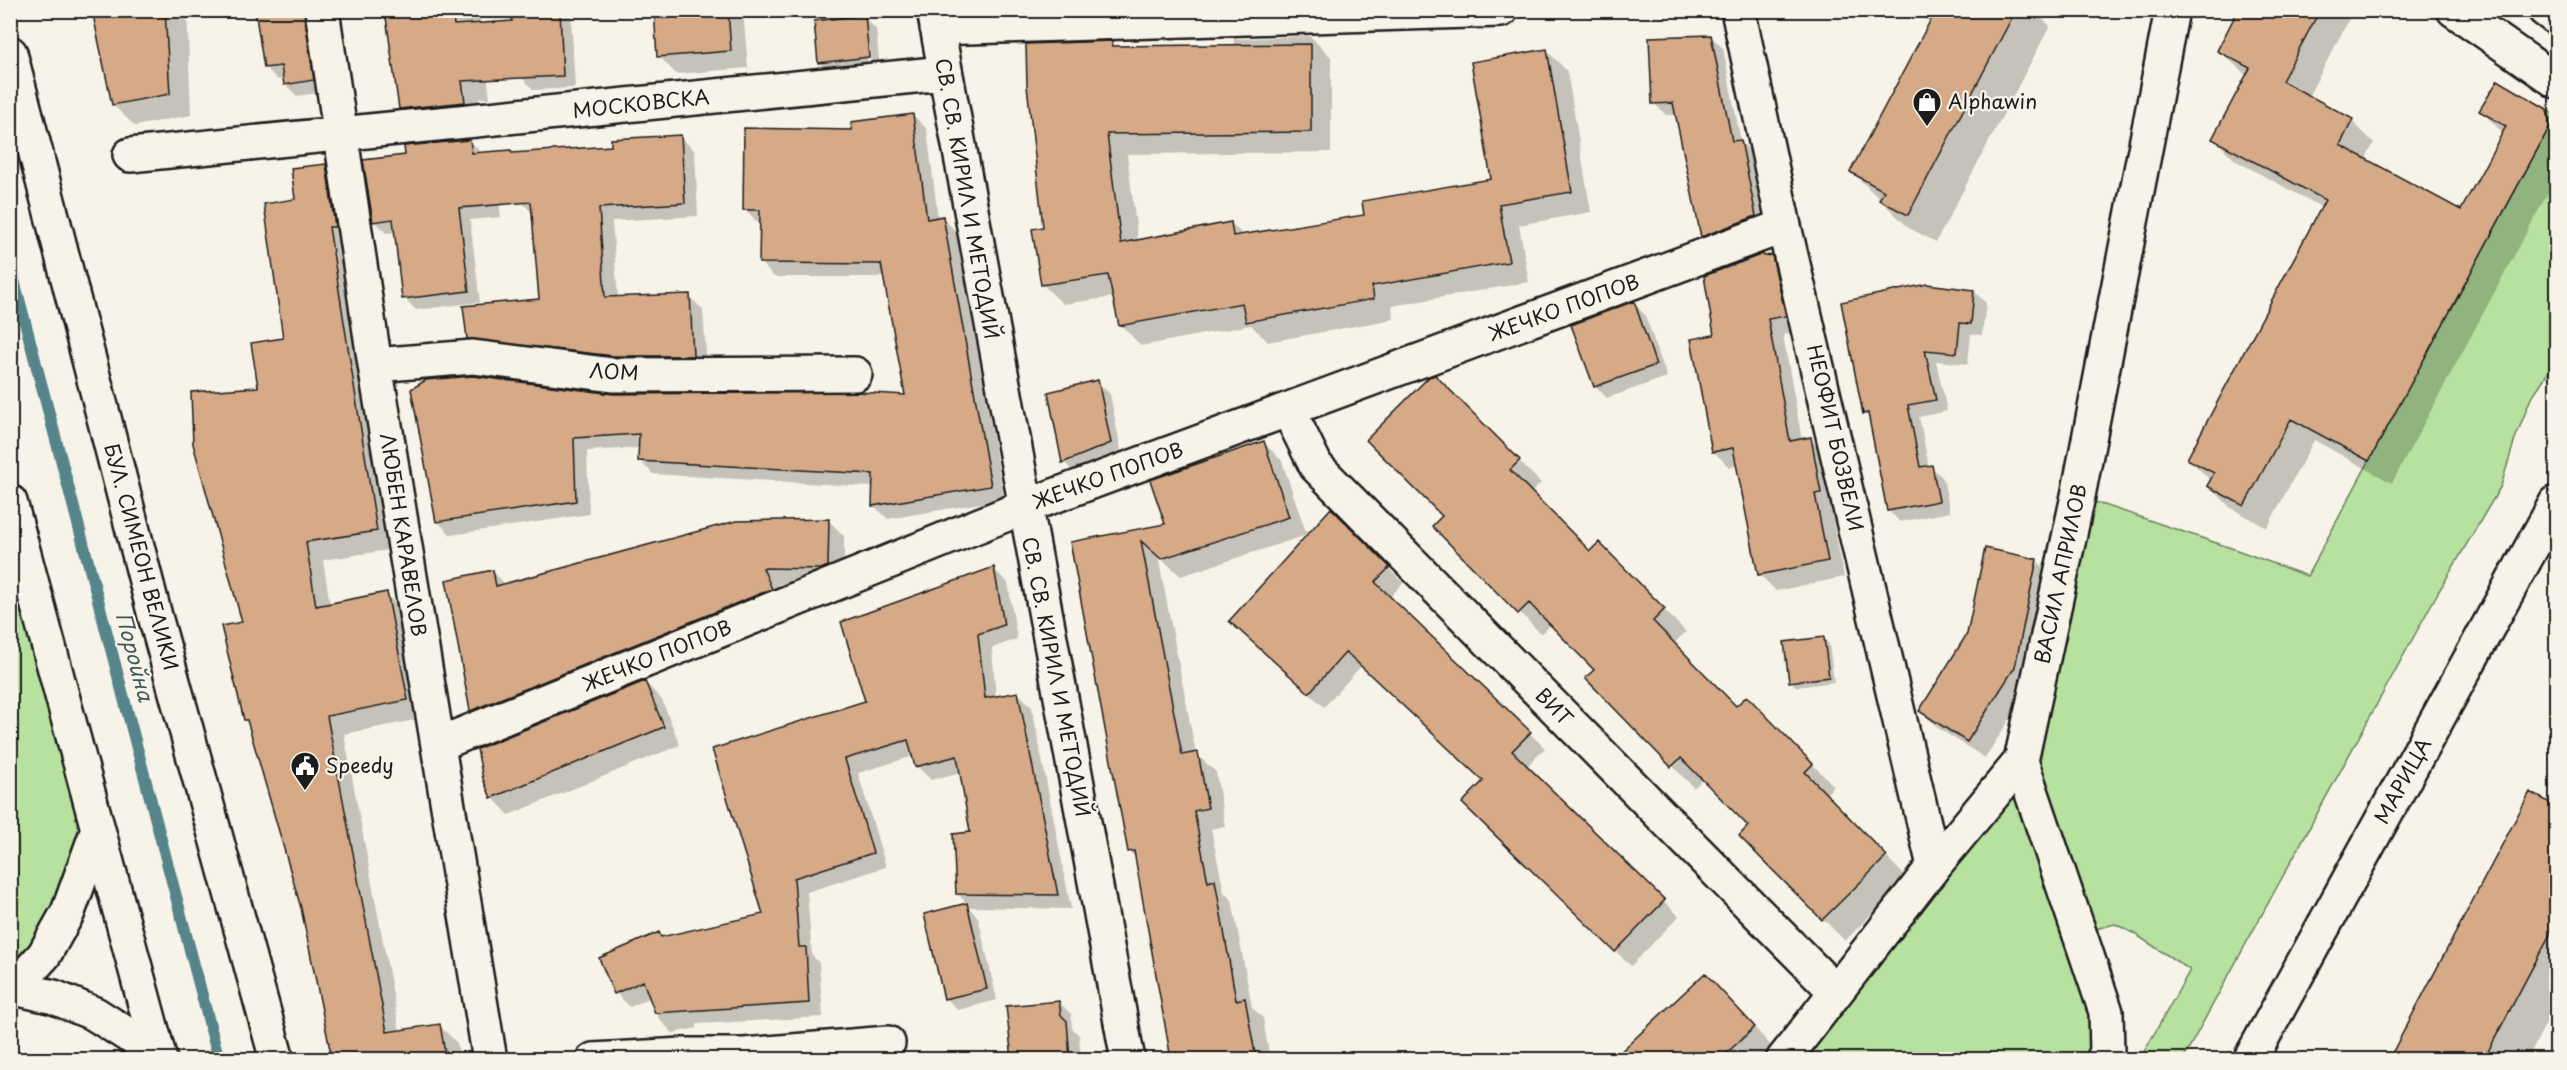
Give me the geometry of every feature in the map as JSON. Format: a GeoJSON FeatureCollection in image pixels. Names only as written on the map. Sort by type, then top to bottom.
{"type":"FeatureCollection","features":[{"type":"Feature","properties":{"kind":"street","name":"ЛЮБЕН КАРАВЕЛОВ"},"geometry":{"type":"LineString","coordinates":[[322,10],[375,365],[490,1059]]}},
{"type":"Feature","properties":{"kind":"street"},"geometry":{"type":"LineString","coordinates":[[935,19],[1501,10]]}},
{"type":"Feature","properties":{"kind":"street","name":"НЕОФИТ БОЗВЕЛИ"},"geometry":{"type":"LineString","coordinates":[[1738,10],[1784,226],[1934,866]]}},
{"type":"Feature","properties":{"kind":"street","name":"ВАСИЛ АПРИЛОВ"},"geometry":{"type":"LineString","coordinates":[[1783,1059],[1934,866],[2021,761],[2078,496],[2172,10]]}},
{"type":"Feature","properties":{"kind":"street"},"geometry":{"type":"LineString","coordinates":[[2454,10],[2556,81]]}},
{"type":"Feature","properties":{"kind":"street"},"geometry":{"type":"LineString","coordinates":[[2546,10],[2556,18]]}},
{"type":"Feature","properties":{"kind":"street","name":"СВ. СВ. КИРИЛ И МЕТОДИЙ"},"geometry":{"type":"LineString","coordinates":[[935,19],[1128,1059]]}},
{"type":"Feature","properties":{"kind":"street","name":"БУЛ. СИМЕОН ВЕЛИКИ"},"geometry":{"type":"LineString","coordinates":[[10,53],[155,616],[277,1059]]}},
{"type":"Feature","properties":{"kind":"street","name":"МОСКОВСКА"},"geometry":{"type":"LineString","coordinates":[[130,154],[944,73]]}},
{"type":"Feature","properties":{"kind":"street","name":"ЖЕЧКО ПОПОВ"},"geometry":{"type":"LineString","coordinates":[[439,744],[1024,507],[1289,411],[1784,226]]}},
{"type":"Feature","properties":{"kind":"street","name":"ЛОМ"},"geometry":{"type":"LineString","coordinates":[[375,365],[472,357],[613,375],[855,374]]}},
{"type":"Feature","properties":{"kind":"street","name":"ВИТ"},"geometry":{"type":"LineString","coordinates":[[1289,411],[1316,466],[1835,991]]}},
{"type":"Feature","properties":{"kind":"street"},"geometry":{"type":"LineString","coordinates":[[10,502],[159,1057]]}},
{"type":"Feature","properties":{"kind":"street","name":"МАРИЦА"},"geometry":{"type":"LineString","coordinates":[[2250,1059],[2556,503]]}},
{"type":"Feature","properties":{"kind":"street"},"geometry":{"type":"LineString","coordinates":[[2021,761],[2106,1012],[2107,1052],[2103,1059]]}},
{"type":"Feature","properties":{"kind":"street"},"geometry":{"type":"LineString","coordinates":[[12,989],[44,955],[68,912],[97,832]]}},
{"type":"Feature","properties":{"kind":"street"},"geometry":{"type":"LineString","coordinates":[[12,989],[54,997],[95,1014],[159,1057]]}},
{"type":"Feature","properties":{"kind":"street"},"geometry":{"type":"LineString","coordinates":[[593,1059],[744,1055],[888,1043]]}},
{"type":"Feature","properties":{"kind":"green space"},"geometry":{"type":"Polygon","coordinates":[[[2547,109],[2556,117],[2556,361],[2531,398],[2515,439],[2501,486],[2436,596],[2183,1059],[2140,1059],[2190,970],[2135,934],[2115,924],[2080,933],[2103,1059],[1783,1060],[2021,761],[2078,496],[2307,576],[2550,126],[2547,109]]]}},
{"type":"Feature","properties":{"kind":"green space"},"geometry":{"type":"Polygon","coordinates":[[[10,502],[97,832],[68,912],[10,970],[10,502]]]}},
{"type":"Feature","properties":{"kind":"building"},"geometry":{"type":"Polygon","coordinates":[[[92,10],[165,10],[170,94],[112,105],[92,10]]]}},
{"type":"Feature","properties":{"kind":"building"},"geometry":{"type":"Polygon","coordinates":[[[255,10],[304,10],[314,80],[284,85],[281,66],[264,68],[255,10]]]}},
{"type":"Feature","properties":{"kind":"building"},"geometry":{"type":"Polygon","coordinates":[[[385,10],[452,10],[454,25],[512,21],[512,10],[560,10],[563,76],[462,81],[465,102],[399,109],[385,10]]]}},
{"type":"Feature","properties":{"kind":"building"},"geometry":{"type":"Polygon","coordinates":[[[654,10],[728,10],[731,51],[657,57],[654,10]]]}},
{"type":"Feature","properties":{"kind":"building"},"geometry":{"type":"Polygon","coordinates":[[[1936,10],[2016,10],[1908,215],[1879,200],[1884,191],[1850,172],[1936,10]]]}},
{"type":"Feature","properties":{"kind":"building"},"geometry":{"type":"Polygon","coordinates":[[[2238,10],[2320,10],[2282,81],[2353,119],[2340,145],[2461,210],[2506,126],[2479,111],[2498,80],[2547,109],[2550,126],[2369,461],[2291,419],[2244,506],[2207,486],[2214,473],[2187,459],[2325,200],[2212,139],[2250,68],[2217,51],[2238,10]]]}},
{"type":"Feature","properties":{"kind":"building"},"geometry":{"type":"Polygon","coordinates":[[[865,15],[869,57],[818,63],[814,21],[865,15]]]}},
{"type":"Feature","properties":{"kind":"building"},"geometry":{"type":"Polygon","coordinates":[[[1711,35],[1732,141],[1741,140],[1756,216],[1701,237],[1673,103],[1652,104],[1649,37],[1711,35]]]}},
{"type":"Feature","properties":{"kind":"building"},"geometry":{"type":"Polygon","coordinates":[[[1112,41],[1112,46],[1311,44],[1311,132],[1107,134],[1121,243],[1231,222],[1233,236],[1364,215],[1362,201],[1491,179],[1471,62],[1547,49],[1572,192],[1499,204],[1509,262],[1372,286],[1374,299],[1246,322],[1242,303],[1119,326],[1108,275],[1041,285],[1032,229],[1043,227],[1027,86],[1026,44],[1112,41]]]}},
{"type":"Feature","properties":{"kind":"building"},"geometry":{"type":"Polygon","coordinates":[[[913,114],[927,219],[943,216],[991,486],[872,506],[873,474],[638,461],[639,434],[574,438],[576,501],[436,522],[411,389],[426,380],[473,376],[613,394],[858,392],[905,395],[881,264],[759,263],[760,210],[743,210],[744,128],[852,130],[851,122],[913,114]]]}},
{"type":"Feature","properties":{"kind":"building"},"geometry":{"type":"Polygon","coordinates":[[[681,135],[685,203],[599,208],[605,297],[690,294],[693,356],[614,356],[467,339],[463,306],[539,299],[531,202],[459,208],[469,291],[402,299],[393,219],[373,222],[363,160],[405,155],[404,146],[470,140],[472,153],[511,150],[512,153],[611,146],[611,139],[681,135]]]}},
{"type":"Feature","properties":{"kind":"building"},"geometry":{"type":"Polygon","coordinates":[[[326,164],[335,227],[329,227],[377,531],[306,542],[316,606],[387,592],[408,700],[327,716],[387,1032],[440,1024],[446,1059],[332,1059],[301,908],[247,720],[244,720],[221,626],[242,622],[193,444],[191,392],[258,387],[251,343],[283,338],[264,204],[295,199],[291,168],[326,164]]]}},
{"type":"Feature","properties":{"kind":"building"},"geometry":{"type":"Polygon","coordinates":[[[1763,254],[1764,256],[1772,255],[1786,316],[1768,319],[1790,441],[1811,437],[1821,493],[1815,494],[1828,561],[1758,575],[1733,448],[1712,452],[1691,339],[1714,335],[1704,276],[1763,254]]]}},
{"type":"Feature","properties":{"kind":"building"},"geometry":{"type":"Polygon","coordinates":[[[1927,284],[1974,290],[1971,324],[1960,323],[1957,353],[1925,350],[1936,400],[1908,405],[1920,467],[1932,465],[1939,501],[1887,511],[1868,413],[1863,414],[1841,302],[1927,284]]]}},
{"type":"Feature","properties":{"kind":"building"},"geometry":{"type":"Polygon","coordinates":[[[1634,301],[1656,365],[1594,387],[1571,325],[1634,301]]]}},
{"type":"Feature","properties":{"kind":"building"},"geometry":{"type":"Polygon","coordinates":[[[1435,375],[1520,460],[1510,470],[1590,551],[1599,542],[1665,609],[1653,621],[1736,706],[1747,696],[1813,764],[1805,772],[1887,856],[1822,920],[1739,836],[1748,826],[1681,758],[1671,767],[1585,678],[1594,670],[1529,603],[1518,614],[1432,526],[1442,516],[1366,440],[1429,377],[1435,375]]]}},
{"type":"Feature","properties":{"kind":"building"},"geometry":{"type":"Polygon","coordinates":[[[1098,380],[1111,443],[1062,463],[1048,392],[1098,380]]]}},
{"type":"Feature","properties":{"kind":"building"},"geometry":{"type":"Polygon","coordinates":[[[1264,441],[1289,517],[1161,559],[1141,541],[1182,755],[1198,752],[1208,808],[1194,811],[1208,882],[1215,880],[1236,1000],[1245,998],[1256,1059],[1171,1059],[1134,851],[1128,852],[1070,542],[1165,524],[1150,480],[1264,441]]]}},
{"type":"Feature","properties":{"kind":"building"},"geometry":{"type":"Polygon","coordinates":[[[1331,508],[1390,567],[1375,582],[1531,732],[1512,751],[1665,900],[1615,952],[1462,803],[1483,781],[1346,652],[1309,693],[1229,621],[1331,508]]]}},
{"type":"Feature","properties":{"kind":"building"},"geometry":{"type":"Polygon","coordinates":[[[829,519],[828,566],[821,569],[763,568],[772,589],[470,711],[446,580],[493,570],[496,586],[736,521],[829,519]]]}},
{"type":"Feature","properties":{"kind":"building"},"geometry":{"type":"Polygon","coordinates":[[[1985,548],[2037,559],[2015,667],[1967,742],[1919,711],[1967,634],[1985,548]]]}},
{"type":"Feature","properties":{"kind":"building"},"geometry":{"type":"Polygon","coordinates":[[[994,567],[1004,625],[978,634],[985,698],[1018,692],[1058,895],[956,894],[953,834],[970,832],[957,756],[915,767],[908,740],[845,759],[873,853],[794,878],[799,947],[806,947],[809,1003],[655,1013],[643,981],[614,994],[599,958],[659,932],[661,937],[763,914],[712,749],[865,701],[841,622],[994,567]]]}},
{"type":"Feature","properties":{"kind":"building"},"geometry":{"type":"Polygon","coordinates":[[[1824,637],[1829,677],[1789,682],[1784,642],[1824,637]]]}},
{"type":"Feature","properties":{"kind":"building"},"geometry":{"type":"Polygon","coordinates":[[[645,681],[664,727],[491,798],[483,779],[477,749],[645,681]]]}},
{"type":"Feature","properties":{"kind":"building"},"geometry":{"type":"Polygon","coordinates":[[[2530,792],[2556,806],[2556,923],[2484,1059],[2389,1059],[2530,792]]]}},
{"type":"Feature","properties":{"kind":"building"},"geometry":{"type":"Polygon","coordinates":[[[967,903],[987,989],[944,999],[924,914],[967,903]]]}},
{"type":"Feature","properties":{"kind":"building"},"geometry":{"type":"Polygon","coordinates":[[[1705,973],[1755,1027],[1720,1059],[1613,1059],[1705,973]]]}},
{"type":"Feature","properties":{"kind":"building"},"geometry":{"type":"Polygon","coordinates":[[[1059,1001],[1061,1015],[1067,1021],[1070,1059],[1012,1059],[1006,1006],[1059,1001]]]}},
{"type":"Feature","properties":{"kind":"waterway","name":"Поройна"},"geometry":{"type":"LineString","coordinates":[[10,265],[219,1060]]}},
{"type":"Feature","properties":{"kind":"place","name":"Alphawin"},"geometry":{"type":"Point","coordinates":[1927,128]}},
{"type":"Feature","properties":{"kind":"place","name":"Speedy"},"geometry":{"type":"Point","coordinates":[305,792]}}]}
